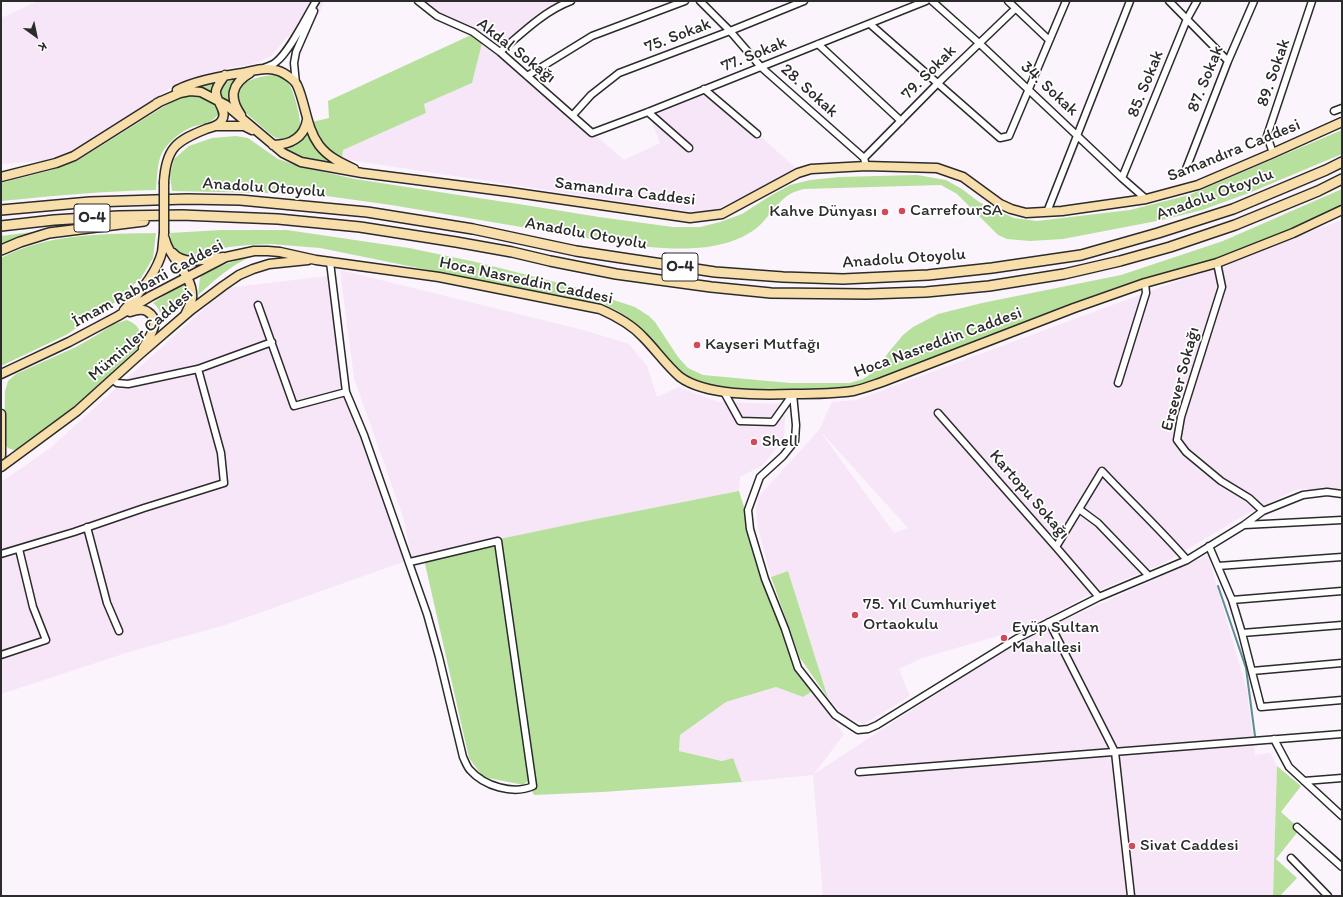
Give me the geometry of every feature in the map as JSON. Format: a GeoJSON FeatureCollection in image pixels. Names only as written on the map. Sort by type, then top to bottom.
{"type":"FeatureCollection","features":[{"type":"Feature","properties":{"kind":"highway","name":"Anadolu Otoyolu"},"geometry":{"type":"LineString","coordinates":[[2,210],[105,202],[187,200],[254,201],[367,212],[473,229],[576,250],[715,272],[783,278],[842,279],[928,275],[992,268],[1081,255],[1158,233],[1233,209],[1342,162]]}},
{"type":"Feature","properties":{"kind":"highway","name":"Anadolu Otoyolu"},"geometry":{"type":"LineString","coordinates":[[1,226],[86,218],[182,215],[278,219],[360,227],[512,252],[616,274],[710,287],[771,293],[867,294],[926,292],[989,286],[1064,274],[1170,247],[1236,225],[1318,191],[1342,179]]}},
{"type":"Feature","properties":{"kind":"highway"},"geometry":{"type":"LineString","coordinates":[[1,250],[49,233],[182,215]]}},
{"type":"Feature","properties":{"kind":"main road"},"geometry":{"type":"LineString","coordinates":[[1,177],[56,163],[74,156],[179,89],[189,85],[225,75],[275,70],[288,76],[296,84],[315,138],[324,150],[335,160],[362,173]]}},
{"type":"Feature","properties":{"kind":"main road"},"geometry":{"type":"LineString","coordinates":[[245,120],[233,99],[233,92],[238,82],[243,77],[254,71]]}},
{"type":"Feature","properties":{"kind":"main road"},"geometry":{"type":"LineString","coordinates":[[118,316],[148,280],[156,268],[161,253],[164,233],[165,166],[169,155],[176,145],[192,135],[219,124],[223,119],[224,114],[216,91],[225,75]]}},
{"type":"Feature","properties":{"kind":"main road","name":"Samandıra Caddesi"},"geometry":{"type":"LineString","coordinates":[[157,103],[180,93],[190,91],[201,92],[226,105],[283,153],[301,162],[362,173],[510,192],[690,218],[722,214],[798,173],[811,169],[865,162],[937,168],[963,177],[1000,204],[1011,209],[1026,213],[1062,211],[1146,198],[1198,185],[1342,122]]}},
{"type":"Feature","properties":{"kind":"main road"},"geometry":{"type":"LineString","coordinates":[[273,145],[289,143],[295,140],[306,128],[307,118]]}},
{"type":"Feature","properties":{"kind":"main road"},"geometry":{"type":"LineString","coordinates":[[214,126],[244,126],[258,132]]}},
{"type":"Feature","properties":{"kind":"main road","name":"Hoca Nasreddin Caddesi"},"geometry":{"type":"LineString","coordinates":[[316,260],[439,277],[600,309],[615,316],[637,332],[682,378],[699,385],[738,394],[826,394],[854,390],[882,382],[999,336],[1145,283],[1217,263],[1293,233],[1342,210]]}},
{"type":"Feature","properties":{"kind":"main road"},"geometry":{"type":"LineString","coordinates":[[164,233],[168,248],[186,278],[191,292],[192,298],[183,318]]}},
{"type":"Feature","properties":{"kind":"main road"},"geometry":{"type":"LineString","coordinates":[[168,248],[176,257],[183,260],[226,257]]}},
{"type":"Feature","properties":{"kind":"main road","name":"İmam Rabbani Caddesi"},"geometry":{"type":"LineString","coordinates":[[1,374],[118,316],[151,296],[226,257],[254,251],[268,251],[290,253],[316,260]]}},
{"type":"Feature","properties":{"kind":"main road","name":"Müminler Caddesi"},"geometry":{"type":"LineString","coordinates":[[1,467],[77,411],[139,355],[183,318],[239,275],[269,264],[288,261],[316,260]]}},
{"type":"Feature","properties":{"kind":"main road"},"geometry":{"type":"LineString","coordinates":[[118,316],[139,310],[145,310],[153,316],[155,322],[152,334],[139,355]]}},
{"type":"Feature","properties":{"kind":"main road"},"geometry":{"type":"LineString","coordinates":[[1,382],[6,374],[14,368]]}},
{"type":"Feature","properties":{"kind":"main road"},"geometry":{"type":"LineString","coordinates":[[1,414],[1,455]]}},
{"type":"Feature","properties":{"kind":"main road"},"geometry":{"type":"LineString","coordinates":[[1,448],[8,456],[21,453]]}},
{"type":"Feature","properties":{"kind":"street"},"geometry":{"type":"LineString","coordinates":[[254,71],[275,63],[282,56],[317,1]]}},
{"type":"Feature","properties":{"kind":"street"},"geometry":{"type":"LineString","coordinates":[[296,84],[294,63],[296,52],[317,1]]}},
{"type":"Feature","properties":{"kind":"street","name":"Akdal Sokağı"},"geometry":{"type":"LineString","coordinates":[[418,1],[437,16],[472,32],[500,52],[592,133]]}},
{"type":"Feature","properties":{"kind":"street"},"geometry":{"type":"LineString","coordinates":[[500,52],[543,16],[571,1]]}},
{"type":"Feature","properties":{"kind":"street"},"geometry":{"type":"LineString","coordinates":[[527,76],[592,36],[684,1]]}},
{"type":"Feature","properties":{"kind":"street","name":"28. Sokak"},"geometry":{"type":"LineString","coordinates":[[700,1],[761,67],[865,162]]}},
{"type":"Feature","properties":{"kind":"street","name":"75. Sokak"},"geometry":{"type":"LineString","coordinates":[[573,116],[591,95],[619,73],[730,32],[804,1]]}},
{"type":"Feature","properties":{"kind":"street","name":"77. Sokak"},"geometry":{"type":"LineString","coordinates":[[592,133],[926,1]]}},
{"type":"Feature","properties":{"kind":"street","name":"34. Sokak"},"geometry":{"type":"LineString","coordinates":[[932,1],[1029,89],[1122,178],[1146,198]]}},
{"type":"Feature","properties":{"kind":"street"},"geometry":{"type":"LineString","coordinates":[[1008,1],[1049,40]]}},
{"type":"Feature","properties":{"kind":"street"},"geometry":{"type":"LineString","coordinates":[[870,24],[1000,138],[1009,136],[1066,1]]}},
{"type":"Feature","properties":{"kind":"street"},"geometry":{"type":"LineString","coordinates":[[1047,212],[1130,1]]}},
{"type":"Feature","properties":{"kind":"street"},"geometry":{"type":"LineString","coordinates":[[1169,1],[1228,61]]}},
{"type":"Feature","properties":{"kind":"street","name":"85. Sokak"},"geometry":{"type":"LineString","coordinates":[[1122,178],[1187,19],[1197,1]]}},
{"type":"Feature","properties":{"kind":"street","name":"87. Sokak"},"geometry":{"type":"LineString","coordinates":[[1186,169],[1228,61],[1254,1]]}},
{"type":"Feature","properties":{"kind":"street","name":"89. Sokak"},"geometry":{"type":"LineString","coordinates":[[1273,153],[1267,136],[1312,1]]}},
{"type":"Feature","properties":{"kind":"street","name":"79. Sokak"},"geometry":{"type":"LineString","coordinates":[[865,162],[901,121],[1015,9]]}},
{"type":"Feature","properties":{"kind":"street"},"geometry":{"type":"LineString","coordinates":[[818,44],[901,121]]}},
{"type":"Feature","properties":{"kind":"street"},"geometry":{"type":"LineString","coordinates":[[704,90],[757,134]]}},
{"type":"Feature","properties":{"kind":"street"},"geometry":{"type":"LineString","coordinates":[[1334,111],[1342,108]]}},
{"type":"Feature","properties":{"kind":"street"},"geometry":{"type":"LineString","coordinates":[[648,112],[689,148]]}},
{"type":"Feature","properties":{"kind":"street"},"geometry":{"type":"LineString","coordinates":[[330,262],[346,392],[364,435],[410,562],[427,614],[463,757],[469,770],[493,786],[511,789],[526,789],[533,786],[498,541],[410,562]]}},
{"type":"Feature","properties":{"kind":"street","name":"Ersever Sokağı"},"geometry":{"type":"LineString","coordinates":[[1217,263],[1222,287],[1181,417],[1177,440],[1186,452],[1221,481],[1249,498],[1263,511]]}},
{"type":"Feature","properties":{"kind":"street"},"geometry":{"type":"LineString","coordinates":[[1118,383],[1146,293],[1145,283]]}},
{"type":"Feature","properties":{"kind":"street"},"geometry":{"type":"LineString","coordinates":[[258,305],[294,406],[346,392]]}},
{"type":"Feature","properties":{"kind":"street"},"geometry":{"type":"LineString","coordinates":[[112,379],[117,384],[128,384],[198,369],[272,342]]}},
{"type":"Feature","properties":{"kind":"street"},"geometry":{"type":"LineString","coordinates":[[1,554],[224,483],[220,453],[198,369]]}},
{"type":"Feature","properties":{"kind":"street"},"geometry":{"type":"LineString","coordinates":[[724,392],[740,421],[773,422],[793,394]]}},
{"type":"Feature","properties":{"kind":"street"},"geometry":{"type":"LineString","coordinates":[[793,394],[796,425],[795,441],[783,456],[760,477],[748,510],[750,530],[765,579],[785,629],[798,668],[835,715],[855,730],[861,731],[872,728],[996,651],[1049,622],[1099,597],[1187,560],[1244,525],[1263,511],[1303,495],[1327,492],[1342,494]]}},
{"type":"Feature","properties":{"kind":"street","name":"Kartopu Sokağı"},"geometry":{"type":"LineString","coordinates":[[938,412],[1099,597]]}},
{"type":"Feature","properties":{"kind":"street"},"geometry":{"type":"LineString","coordinates":[[1056,547],[1102,471],[1127,498],[1159,528],[1187,560]]}},
{"type":"Feature","properties":{"kind":"street"},"geometry":{"type":"LineString","coordinates":[[1079,509],[1098,523],[1149,576]]}},
{"type":"Feature","properties":{"kind":"street"},"geometry":{"type":"LineString","coordinates":[[1244,525],[1342,520]]}},
{"type":"Feature","properties":{"kind":"street"},"geometry":{"type":"LineString","coordinates":[[87,527],[107,603],[119,631]]}},
{"type":"Feature","properties":{"kind":"street"},"geometry":{"type":"LineString","coordinates":[[1209,546],[1232,600],[1261,707],[1342,700]]}},
{"type":"Feature","properties":{"kind":"street"},"geometry":{"type":"LineString","coordinates":[[1,655],[46,640],[33,607],[19,549]]}},
{"type":"Feature","properties":{"kind":"street"},"geometry":{"type":"LineString","coordinates":[[1218,566],[1342,558]]}},
{"type":"Feature","properties":{"kind":"street"},"geometry":{"type":"LineString","coordinates":[[1232,600],[1342,591]]}},
{"type":"Feature","properties":{"kind":"street"},"geometry":{"type":"LineString","coordinates":[[1049,622],[1115,752],[1131,896]]}},
{"type":"Feature","properties":{"kind":"street"},"geometry":{"type":"LineString","coordinates":[[1242,633],[1342,625]]}},
{"type":"Feature","properties":{"kind":"street"},"geometry":{"type":"LineString","coordinates":[[1252,671],[1342,663]]}},
{"type":"Feature","properties":{"kind":"street"},"geometry":{"type":"LineString","coordinates":[[859,772],[1342,734]]}},
{"type":"Feature","properties":{"kind":"street"},"geometry":{"type":"LineString","coordinates":[[1274,739],[1289,767],[1342,816]]}},
{"type":"Feature","properties":{"kind":"street"},"geometry":{"type":"LineString","coordinates":[[1304,781],[1342,778]]}},
{"type":"Feature","properties":{"kind":"street"},"geometry":{"type":"LineString","coordinates":[[1297,827],[1342,867]]}},
{"type":"Feature","properties":{"kind":"street"},"geometry":{"type":"LineString","coordinates":[[1291,858],[1328,896]]}},
{"type":"Feature","properties":{"kind":"shaded area"},"geometry":{"type":"Polygon","coordinates":[[[38,1],[325,1],[303,44],[288,36],[271,56],[253,64],[229,68],[178,83],[97,137],[57,160],[1,164],[1,18],[38,1]]]}},
{"type":"Feature","properties":{"kind":"shaded area"},"geometry":{"type":"Polygon","coordinates":[[[414,1],[578,1],[565,5],[545,18],[503,54],[624,160],[660,143],[650,117],[711,92],[798,170],[712,211],[692,212],[342,159],[343,150],[426,113],[424,104],[472,83],[471,35],[437,18],[414,1]]]}},
{"type":"Feature","properties":{"kind":"shaded area"},"geometry":{"type":"Polygon","coordinates":[[[1342,220],[1342,489],[1297,489],[1243,516],[1164,563],[1088,595],[1046,618],[1015,631],[922,658],[899,669],[910,696],[864,724],[845,717],[828,698],[788,571],[771,577],[758,528],[756,509],[759,496],[819,430],[832,402],[856,400],[1342,220]],[[823,434],[894,533],[908,528],[823,434]]]}},
{"type":"Feature","properties":{"kind":"shaded area"},"geometry":{"type":"Polygon","coordinates":[[[340,270],[587,331],[629,344],[647,366],[657,397],[679,387],[718,402],[783,404],[785,418],[784,439],[763,465],[740,477],[739,491],[581,522],[412,558],[403,517],[354,378],[340,270]]]}},
{"type":"Feature","properties":{"kind":"shaded area"},"geometry":{"type":"Polygon","coordinates":[[[336,275],[344,381],[406,561],[225,625],[129,652],[1,694],[1,482],[49,449],[227,288],[336,275]]]}},
{"type":"Feature","properties":{"kind":"shaded area"},"geometry":{"type":"Polygon","coordinates":[[[1208,555],[1247,691],[1255,755],[1270,753],[1277,766],[1273,896],[823,896],[813,775],[742,782],[733,758],[723,761],[679,751],[680,735],[726,702],[776,687],[803,697],[811,692],[844,734],[814,774],[1001,652],[1063,621],[1208,555]]]}},
{"type":"Feature","properties":{"kind":"green space"},"geometry":{"type":"Polygon","coordinates":[[[471,35],[482,43],[472,83],[424,104],[426,113],[343,150],[342,159],[326,148],[317,135],[312,122],[329,118],[328,101],[471,35]]]}},
{"type":"Feature","properties":{"kind":"green space"},"geometry":{"type":"Polygon","coordinates":[[[274,75],[285,80],[290,86],[299,116],[300,125],[298,132],[284,139],[276,138],[270,134],[239,107],[236,93],[237,88],[250,80],[274,75]]]}},
{"type":"Feature","properties":{"kind":"green space"},"geometry":{"type":"Polygon","coordinates":[[[237,78],[232,104],[221,96],[222,85],[237,78]]]}},
{"type":"Feature","properties":{"kind":"green space"},"geometry":{"type":"Polygon","coordinates":[[[216,83],[213,94],[191,88],[216,83]]]}},
{"type":"Feature","properties":{"kind":"green space"},"geometry":{"type":"Polygon","coordinates":[[[193,95],[213,103],[218,109],[219,113],[214,119],[208,122],[185,130],[168,144],[159,161],[156,190],[1,201],[1,183],[48,171],[77,161],[176,99],[193,95]]]}},
{"type":"Feature","properties":{"kind":"green space"},"geometry":{"type":"Polygon","coordinates":[[[308,130],[345,166],[302,159],[284,150],[302,141],[308,130]]]}},
{"type":"Feature","properties":{"kind":"green space"},"geometry":{"type":"Polygon","coordinates":[[[1342,130],[1342,154],[1249,193],[1202,210],[1162,220],[1063,239],[1030,241],[1007,239],[998,235],[957,194],[941,185],[804,189],[787,196],[759,226],[744,236],[728,243],[710,247],[671,248],[616,243],[391,205],[312,194],[172,191],[170,175],[174,159],[189,146],[212,138],[236,136],[248,138],[278,159],[301,167],[355,179],[673,227],[700,227],[720,222],[742,214],[790,185],[810,180],[839,177],[917,175],[946,180],[962,189],[979,202],[1014,218],[1037,221],[1130,210],[1189,195],[1342,130]]]}},
{"type":"Feature","properties":{"kind":"green space"},"geometry":{"type":"Polygon","coordinates":[[[1342,189],[1342,207],[1215,261],[1138,280],[1072,303],[884,378],[854,387],[827,390],[757,390],[707,385],[677,369],[651,337],[618,311],[602,303],[556,296],[320,248],[270,244],[249,245],[229,247],[189,256],[181,256],[171,245],[170,233],[221,230],[287,230],[409,248],[476,262],[571,286],[635,307],[655,322],[678,357],[688,368],[703,375],[790,383],[850,383],[863,379],[878,369],[888,353],[903,335],[913,327],[938,314],[982,303],[1121,275],[1223,241],[1342,189]]]}},
{"type":"Feature","properties":{"kind":"green space"},"geometry":{"type":"Polygon","coordinates":[[[40,231],[1,246],[1,236],[40,231]]]}},
{"type":"Feature","properties":{"kind":"green space"},"geometry":{"type":"Polygon","coordinates":[[[156,233],[153,258],[141,278],[117,301],[66,335],[1,366],[1,258],[19,250],[57,239],[77,236],[156,233]]]}},
{"type":"Feature","properties":{"kind":"green space"},"geometry":{"type":"Polygon","coordinates":[[[252,256],[217,278],[198,295],[201,276],[225,264],[252,256]]]}},
{"type":"Feature","properties":{"kind":"green space"},"geometry":{"type":"Polygon","coordinates":[[[185,282],[188,288],[188,299],[181,307],[164,320],[158,308],[153,303],[185,282]]]}},
{"type":"Feature","properties":{"kind":"green space"},"geometry":{"type":"Polygon","coordinates":[[[127,320],[138,327],[141,338],[139,347],[75,407],[52,425],[21,448],[14,450],[8,448],[4,443],[5,391],[8,381],[16,374],[76,347],[114,324],[127,320]]]}},
{"type":"Feature","properties":{"kind":"green space"},"geometry":{"type":"Polygon","coordinates":[[[739,491],[792,660],[811,692],[803,697],[776,687],[726,702],[680,735],[679,751],[722,761],[733,758],[742,782],[603,792],[534,795],[527,781],[524,785],[483,777],[469,758],[423,555],[739,491]]]}},
{"type":"Feature","properties":{"kind":"green space"},"geometry":{"type":"Polygon","coordinates":[[[788,571],[828,698],[800,658],[771,577],[788,571]]]}},
{"type":"Feature","properties":{"kind":"green space"},"geometry":{"type":"Polygon","coordinates":[[[1277,766],[1301,786],[1281,812],[1300,829],[1276,859],[1297,878],[1280,896],[1273,896],[1277,766]]]}},
{"type":"Feature","properties":{"kind":"waterway"},"geometry":{"type":"LineString","coordinates":[[1218,586],[1246,668],[1255,736]]}},
{"type":"Feature","properties":{"kind":"place","name":"CarrefourSA"},"geometry":{"type":"Point","coordinates":[902,211]}},
{"type":"Feature","properties":{"kind":"place","name":"Kahve Dünyası"},"geometry":{"type":"Point","coordinates":[885,212]}},
{"type":"Feature","properties":{"kind":"place","name":"Kayseri Mutfağı"},"geometry":{"type":"Point","coordinates":[697,345]}},
{"type":"Feature","properties":{"kind":"place","name":"Shell"},"geometry":{"type":"Point","coordinates":[754,442]}},
{"type":"Feature","properties":{"kind":"place","name":"75. Yıl Cumhuriyet Ortaokulu"},"geometry":{"type":"Point","coordinates":[855,615]}},
{"type":"Feature","properties":{"kind":"place","name":"Eyüp Sultan Mahallesi"},"geometry":{"type":"Point","coordinates":[1004,638]}},
{"type":"Feature","properties":{"kind":"place","name":"Sivat Caddesi"},"geometry":{"type":"Point","coordinates":[1132,846]}}]}
